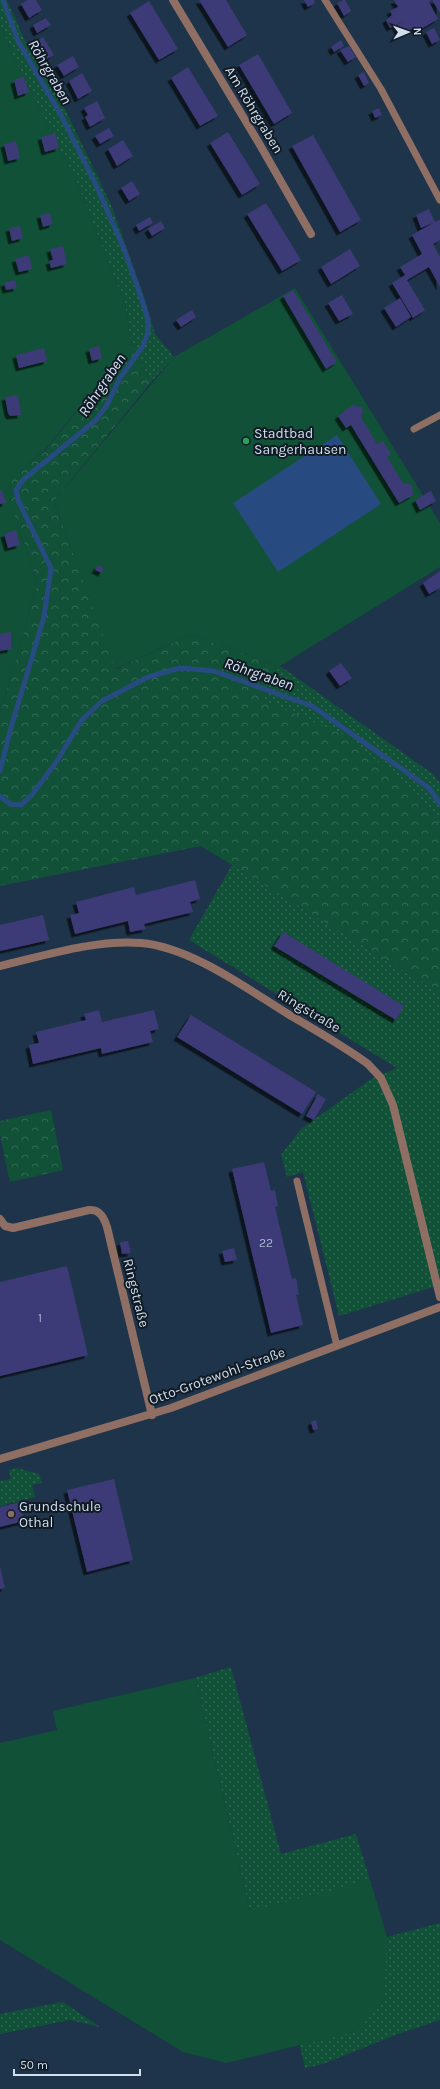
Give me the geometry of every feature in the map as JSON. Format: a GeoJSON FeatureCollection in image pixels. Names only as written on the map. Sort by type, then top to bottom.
{"type":"FeatureCollection","features":[{"type":"Feature","properties":{"kind":"street","name":"Am Röhrgraben"},"geometry":{"type":"LineString","coordinates":[[173,0],[260,145],[311,234]]}},
{"type":"Feature","properties":{"kind":"street","name":"Ringstraße"},"geometry":{"type":"LineString","coordinates":[[0,966],[98,946],[131,943],[158,946],[180,953],[223,975],[368,1064],[381,1078],[393,1105],[440,1297]]}},
{"type":"Feature","properties":{"kind":"street","name":"Ringstraße"},"geometry":{"type":"LineString","coordinates":[[0,1218],[5,1226],[15,1228],[86,1210],[95,1210],[101,1214],[107,1228],[152,1415]]}},
{"type":"Feature","properties":{"kind":"street","name":"Otto-Grotewohl-Straße"},"geometry":{"type":"LineString","coordinates":[[0,1459],[152,1415],[440,1307]]}},
{"type":"Feature","properties":{"kind":"lane"},"geometry":{"type":"LineString","coordinates":[[325,0],[381,89],[440,200]]}},
{"type":"Feature","properties":{"kind":"lane"},"geometry":{"type":"LineString","coordinates":[[414,429],[440,415]]}},
{"type":"Feature","properties":{"kind":"lane"},"geometry":{"type":"LineString","coordinates":[[297,1181],[337,1346]]}},
{"type":"Feature","properties":{"kind":"green space"},"geometry":{"type":"Polygon","coordinates":[[[0,0],[7,0],[26,43],[65,109],[112,207],[143,294],[155,334],[174,357],[151,382],[131,343],[125,304],[76,180],[16,62],[0,24],[0,0]]]}},
{"type":"Feature","properties":{"kind":"green space"},"geometry":{"type":"Polygon","coordinates":[[[0,24],[16,62],[76,180],[125,304],[131,343],[44,451],[8,481],[12,508],[30,559],[37,586],[0,714],[0,24]]]}},
{"type":"Feature","properties":{"kind":"green space","name":"Stadtbad Sangerhausen"},"geometry":{"type":"Polygon","coordinates":[[[295,288],[440,523],[440,567],[280,666],[191,635],[115,669],[54,501],[174,357],[295,288]]]}},
{"type":"Feature","properties":{"kind":"green space"},"geometry":{"type":"Polygon","coordinates":[[[131,343],[151,382],[54,501],[116,669],[191,635],[280,666],[260,699],[347,736],[418,795],[440,826],[440,993],[201,846],[0,886],[0,714],[37,586],[30,559],[12,508],[7,481],[45,451],[131,343]]]}},
{"type":"Feature","properties":{"kind":"green space"},"geometry":{"type":"Polygon","coordinates":[[[280,666],[433,774],[440,783],[440,826],[418,795],[260,699],[280,666]]]}},
{"type":"Feature","properties":{"kind":"green space"},"geometry":{"type":"Polygon","coordinates":[[[232,865],[440,993],[440,1285],[339,1316],[303,1172],[287,1177],[281,1155],[301,1129],[371,1079],[397,1068],[189,940],[232,865]]]}},
{"type":"Feature","properties":{"kind":"green space"},"geometry":{"type":"Polygon","coordinates":[[[51,1110],[63,1170],[10,1182],[0,1135],[0,1121],[51,1110]]]}},
{"type":"Feature","properties":{"kind":"green space"},"geometry":{"type":"Polygon","coordinates":[[[17,1468],[39,1474],[42,1483],[32,1485],[35,1497],[0,1506],[0,1481],[11,1479],[9,1470],[17,1468]]]}},
{"type":"Feature","properties":{"kind":"green space"},"geometry":{"type":"Polygon","coordinates":[[[231,1667],[281,1854],[356,1834],[387,1937],[440,1923],[440,2020],[395,2035],[323,2064],[305,2068],[296,2029],[250,1911],[195,1678],[231,1667]]]}},
{"type":"Feature","properties":{"kind":"green space"},"geometry":{"type":"Polygon","coordinates":[[[195,1678],[250,1911],[331,1891],[369,1879],[387,1937],[384,2000],[358,2031],[226,2063],[183,2052],[0,1940],[0,1743],[57,1730],[53,1711],[195,1678]]]}},
{"type":"Feature","properties":{"kind":"green space"},"geometry":{"type":"Polygon","coordinates":[[[63,2002],[100,2027],[70,2020],[0,2034],[0,2014],[63,2002]]]}},
{"type":"Feature","properties":{"kind":"water"},"geometry":{"type":"Polygon","coordinates":[[[337,435],[381,504],[278,572],[233,503],[337,435]]]}},
{"type":"Feature","properties":{"kind":"building"},"geometry":{"type":"Polygon","coordinates":[[[28,0],[36,0],[42,10],[29,18],[21,4],[28,0]]]}},
{"type":"Feature","properties":{"kind":"building"},"geometry":{"type":"Polygon","coordinates":[[[199,0],[226,0],[247,35],[228,47],[199,0]]]}},
{"type":"Feature","properties":{"kind":"building"},"geometry":{"type":"Polygon","coordinates":[[[304,0],[314,0],[315,3],[308,7],[304,0]]]}},
{"type":"Feature","properties":{"kind":"building"},"geometry":{"type":"Polygon","coordinates":[[[345,0],[351,11],[344,16],[337,3],[345,0]]]}},
{"type":"Feature","properties":{"kind":"building"},"geometry":{"type":"Polygon","coordinates":[[[394,0],[432,0],[429,2],[438,19],[418,31],[415,27],[401,35],[395,26],[406,20],[390,28],[386,20],[392,15],[390,11],[398,7],[394,0]]]}},
{"type":"Feature","properties":{"kind":"building"},"geometry":{"type":"Polygon","coordinates":[[[432,0],[440,0],[440,13],[432,0]]]}},
{"type":"Feature","properties":{"kind":"building"},"geometry":{"type":"Polygon","coordinates":[[[149,1],[178,49],[159,60],[130,13],[149,1]]]}},
{"type":"Feature","properties":{"kind":"building"},"geometry":{"type":"Polygon","coordinates":[[[46,18],[51,25],[37,33],[33,25],[46,18]]]}},
{"type":"Feature","properties":{"kind":"building"},"geometry":{"type":"Polygon","coordinates":[[[434,28],[440,40],[432,44],[426,32],[434,28]]]}},
{"type":"Feature","properties":{"kind":"building"},"geometry":{"type":"Polygon","coordinates":[[[43,37],[54,55],[47,59],[37,41],[43,37]]]}},
{"type":"Feature","properties":{"kind":"building"},"geometry":{"type":"Polygon","coordinates":[[[341,40],[344,46],[334,52],[331,47],[341,40]]]}},
{"type":"Feature","properties":{"kind":"building"},"geometry":{"type":"Polygon","coordinates":[[[349,46],[356,57],[348,62],[340,50],[349,46]]]}},
{"type":"Feature","properties":{"kind":"building"},"geometry":{"type":"Polygon","coordinates":[[[258,54],[292,113],[274,124],[239,65],[258,54]]]}},
{"type":"Feature","properties":{"kind":"building"},"geometry":{"type":"Polygon","coordinates":[[[73,56],[79,67],[64,76],[57,65],[73,56]]]}},
{"type":"Feature","properties":{"kind":"building"},"geometry":{"type":"Polygon","coordinates":[[[188,67],[218,116],[200,126],[171,78],[188,67]]]}},
{"type":"Feature","properties":{"kind":"building"},"geometry":{"type":"Polygon","coordinates":[[[364,72],[369,83],[364,86],[358,75],[364,72]]]}},
{"type":"Feature","properties":{"kind":"building"},"geometry":{"type":"Polygon","coordinates":[[[82,73],[92,91],[78,99],[69,81],[82,73]]]}},
{"type":"Feature","properties":{"kind":"building"},"geometry":{"type":"Polygon","coordinates":[[[24,77],[29,92],[18,96],[14,80],[24,77]]]}},
{"type":"Feature","properties":{"kind":"building"},"geometry":{"type":"Polygon","coordinates":[[[97,101],[105,118],[90,127],[85,117],[88,115],[84,108],[97,101]]]}},
{"type":"Feature","properties":{"kind":"building"},"geometry":{"type":"Polygon","coordinates":[[[379,108],[382,115],[375,118],[372,111],[379,108]]]}},
{"type":"Feature","properties":{"kind":"building"},"geometry":{"type":"Polygon","coordinates":[[[109,128],[114,136],[100,144],[95,136],[109,128]]]}},
{"type":"Feature","properties":{"kind":"building"},"geometry":{"type":"Polygon","coordinates":[[[228,132],[260,184],[242,195],[210,143],[228,132]]]}},
{"type":"Feature","properties":{"kind":"building"},"geometry":{"type":"Polygon","coordinates":[[[55,133],[59,148],[45,152],[41,137],[55,133]]]}},
{"type":"Feature","properties":{"kind":"building"},"geometry":{"type":"Polygon","coordinates":[[[313,135],[361,220],[340,232],[292,146],[313,135]]]}},
{"type":"Feature","properties":{"kind":"building"},"geometry":{"type":"Polygon","coordinates":[[[123,140],[133,156],[117,166],[108,149],[123,140]]]}},
{"type":"Feature","properties":{"kind":"building"},"geometry":{"type":"Polygon","coordinates":[[[16,141],[20,158],[8,161],[4,144],[16,141]]]}},
{"type":"Feature","properties":{"kind":"building"},"geometry":{"type":"Polygon","coordinates":[[[132,181],[140,194],[129,201],[121,188],[132,181]]]}},
{"type":"Feature","properties":{"kind":"building"},"geometry":{"type":"Polygon","coordinates":[[[266,203],[301,260],[282,271],[247,214],[266,203]]]}},
{"type":"Feature","properties":{"kind":"building"},"geometry":{"type":"Polygon","coordinates":[[[429,209],[435,222],[421,228],[416,215],[429,209]]]}},
{"type":"Feature","properties":{"kind":"building"},"geometry":{"type":"Polygon","coordinates":[[[50,213],[53,224],[43,227],[40,215],[50,213]]]}},
{"type":"Feature","properties":{"kind":"building"},"geometry":{"type":"Polygon","coordinates":[[[150,217],[153,223],[139,231],[136,225],[150,217]]]}},
{"type":"Feature","properties":{"kind":"building"},"geometry":{"type":"Polygon","coordinates":[[[440,220],[440,240],[433,244],[440,257],[440,287],[429,267],[407,280],[425,310],[413,318],[392,283],[405,275],[400,267],[422,254],[412,235],[440,220]]]}},
{"type":"Feature","properties":{"kind":"building"},"geometry":{"type":"Polygon","coordinates":[[[161,221],[165,228],[152,236],[148,229],[161,221]]]}},
{"type":"Feature","properties":{"kind":"building"},"geometry":{"type":"Polygon","coordinates":[[[20,226],[23,238],[12,241],[9,228],[20,226]]]}},
{"type":"Feature","properties":{"kind":"building"},"geometry":{"type":"Polygon","coordinates":[[[63,246],[67,264],[51,268],[49,261],[53,260],[50,249],[63,246]]]}},
{"type":"Feature","properties":{"kind":"building"},"geometry":{"type":"Polygon","coordinates":[[[350,249],[360,266],[331,284],[321,267],[350,249]]]}},
{"type":"Feature","properties":{"kind":"building"},"geometry":{"type":"Polygon","coordinates":[[[29,255],[32,269],[19,272],[15,259],[29,255]]]}},
{"type":"Feature","properties":{"kind":"building"},"geometry":{"type":"Polygon","coordinates":[[[15,280],[17,288],[6,290],[4,283],[15,280]]]}},
{"type":"Feature","properties":{"kind":"building"},"geometry":{"type":"Polygon","coordinates":[[[293,290],[337,362],[326,369],[283,296],[293,290]]]}},
{"type":"Feature","properties":{"kind":"building"},"geometry":{"type":"Polygon","coordinates":[[[342,295],[353,314],[339,321],[328,303],[342,295]]]}},
{"type":"Feature","properties":{"kind":"building"},"geometry":{"type":"Polygon","coordinates":[[[400,298],[411,317],[396,327],[384,308],[400,298]]]}},
{"type":"Feature","properties":{"kind":"building"},"geometry":{"type":"Polygon","coordinates":[[[192,310],[196,317],[181,327],[176,320],[192,310]]]}},
{"type":"Feature","properties":{"kind":"building"},"geometry":{"type":"Polygon","coordinates":[[[99,346],[102,358],[92,361],[89,349],[99,346]]]}},
{"type":"Feature","properties":{"kind":"building"},"geometry":{"type":"Polygon","coordinates":[[[44,348],[47,361],[19,368],[16,355],[44,348]]]}},
{"type":"Feature","properties":{"kind":"building"},"geometry":{"type":"Polygon","coordinates":[[[18,395],[21,415],[10,416],[5,397],[18,395]]]}},
{"type":"Feature","properties":{"kind":"building"},"geometry":{"type":"Polygon","coordinates":[[[353,405],[362,407],[363,412],[361,417],[377,444],[383,441],[391,454],[387,457],[403,483],[410,484],[412,486],[413,495],[399,503],[351,425],[346,428],[338,416],[353,405]]]}},
{"type":"Feature","properties":{"kind":"building"},"geometry":{"type":"Polygon","coordinates":[[[2,490],[6,503],[0,504],[0,491],[2,490]]]}},
{"type":"Feature","properties":{"kind":"building"},"geometry":{"type":"Polygon","coordinates":[[[431,491],[436,501],[420,510],[415,500],[431,491]]]}},
{"type":"Feature","properties":{"kind":"building"},"geometry":{"type":"Polygon","coordinates":[[[16,530],[20,545],[8,548],[4,534],[16,530]]]}},
{"type":"Feature","properties":{"kind":"building"},"geometry":{"type":"Polygon","coordinates":[[[98,565],[104,568],[102,573],[95,570],[98,565]]]}},
{"type":"Feature","properties":{"kind":"building"},"geometry":{"type":"Polygon","coordinates":[[[440,571],[440,588],[429,594],[423,583],[440,571]]]}},
{"type":"Feature","properties":{"kind":"building"},"geometry":{"type":"Polygon","coordinates":[[[11,632],[11,649],[0,651],[0,634],[11,632]]]}},
{"type":"Feature","properties":{"kind":"building"},"geometry":{"type":"Polygon","coordinates":[[[341,663],[352,678],[340,686],[329,671],[341,663]]]}},
{"type":"Feature","properties":{"kind":"building"},"geometry":{"type":"Polygon","coordinates":[[[195,880],[200,899],[190,902],[193,912],[144,924],[146,929],[130,932],[128,921],[75,934],[70,915],[79,913],[76,902],[134,887],[136,895],[195,880]]]}},
{"type":"Feature","properties":{"kind":"building"},"geometry":{"type":"Polygon","coordinates":[[[43,915],[49,940],[0,951],[0,925],[43,915]]]}},
{"type":"Feature","properties":{"kind":"building"},"geometry":{"type":"Polygon","coordinates":[[[283,932],[404,1006],[396,1020],[274,946],[283,932]]]}},
{"type":"Feature","properties":{"kind":"building"},"geometry":{"type":"Polygon","coordinates":[[[99,1010],[102,1022],[154,1010],[159,1029],[150,1031],[153,1042],[102,1054],[101,1048],[33,1064],[29,1045],[39,1043],[36,1032],[86,1020],[84,1014],[99,1010]]]}},
{"type":"Feature","properties":{"kind":"building"},"geometry":{"type":"Polygon","coordinates":[[[191,1015],[316,1092],[302,1114],[177,1037],[191,1015]]]}},
{"type":"Feature","properties":{"kind":"building"},"geometry":{"type":"Polygon","coordinates":[[[318,1094],[326,1099],[314,1120],[306,1116],[318,1094]]]}},
{"type":"Feature","properties":{"kind":"building"},"geometry":{"type":"Polygon","coordinates":[[[264,1162],[271,1191],[275,1190],[278,1206],[275,1207],[292,1279],[296,1278],[299,1294],[296,1295],[303,1325],[271,1333],[232,1169],[264,1162]]]}},
{"type":"Feature","properties":{"kind":"building"},"geometry":{"type":"Polygon","coordinates":[[[128,1241],[131,1253],[122,1254],[120,1242],[128,1241]]]}},
{"type":"Feature","properties":{"kind":"building"},"geometry":{"type":"Polygon","coordinates":[[[234,1248],[237,1260],[225,1262],[222,1251],[234,1248]]]}},
{"type":"Feature","properties":{"kind":"building"},"geometry":{"type":"Polygon","coordinates":[[[67,1266],[88,1355],[0,1376],[0,1282],[67,1266]]]}},
{"type":"Feature","properties":{"kind":"building"},"geometry":{"type":"Polygon","coordinates":[[[316,1420],[318,1429],[313,1430],[311,1422],[316,1420]]]}},
{"type":"Feature","properties":{"kind":"building"},"geometry":{"type":"Polygon","coordinates":[[[114,1479],[133,1560],[87,1572],[67,1490],[114,1479]]]}},
{"type":"Feature","properties":{"kind":"building","name":"Grundschule Othal"},"geometry":{"type":"Polygon","coordinates":[[[20,1502],[24,1521],[0,1527],[0,1507],[20,1502]]]}},
{"type":"Feature","properties":{"kind":"building","name":"Grundschule Othal"},"geometry":{"type":"Polygon","coordinates":[[[0,1567],[5,1588],[0,1589],[0,1567]]]}},
{"type":"Feature","properties":{"kind":"waterway","name":"Röhrgraben"},"geometry":{"type":"LineString","coordinates":[[0,771],[10,731],[44,617],[51,568],[18,500],[16,490],[23,480],[96,420],[107,405],[120,378],[143,346],[148,332],[148,320],[142,300],[124,249],[97,187],[62,117],[18,41],[3,0]]}},
{"type":"Feature","properties":{"kind":"waterway","name":"Röhrgraben"},"geometry":{"type":"LineString","coordinates":[[0,796],[10,804],[21,805],[31,796],[57,761],[81,721],[102,701],[148,677],[180,668],[214,671],[312,706],[429,788],[440,804]]}},
{"type":"Feature","properties":{"kind":"place","name":"Stadtbad Sangerhausen"},"geometry":{"type":"Point","coordinates":[246,441]}},
{"type":"Feature","properties":{"kind":"place","name":"Grundschule Othal"},"geometry":{"type":"Point","coordinates":[11,1514]}}]}
